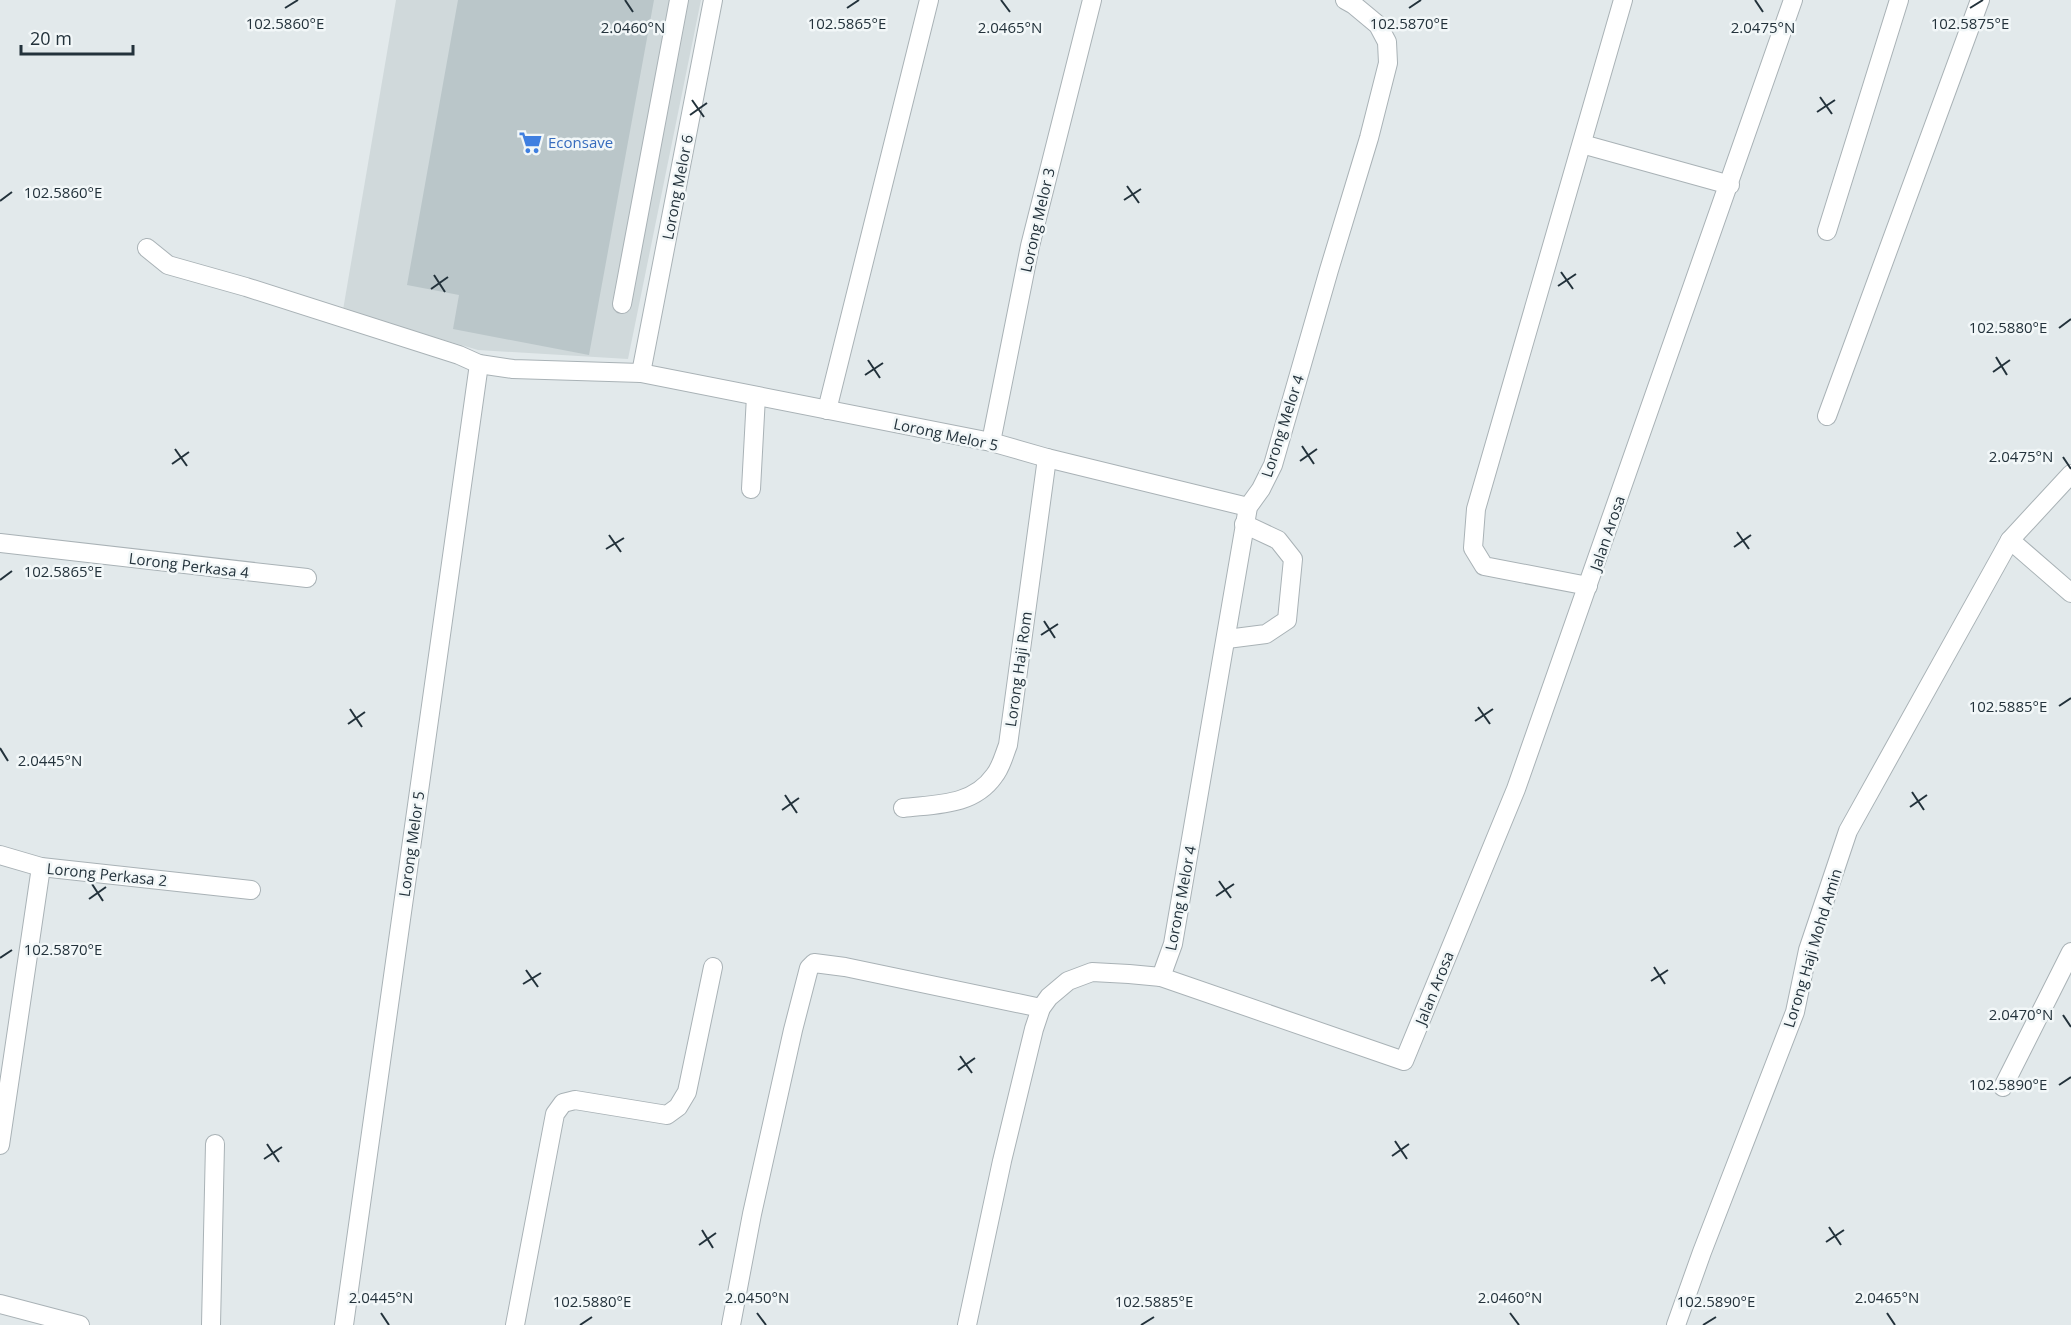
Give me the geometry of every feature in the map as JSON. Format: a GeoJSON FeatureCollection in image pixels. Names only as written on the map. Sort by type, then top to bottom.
{"type":"FeatureCollection","features":[{"type":"Feature","properties":{"kind":"street"},"geometry":{"type":"LineString","coordinates":[[622,304],[679,0]]}},
{"type":"Feature","properties":{"kind":"street","name":"Lorong Melor 6"},"geometry":{"type":"LineString","coordinates":[[641,373],[712,0]]}},
{"type":"Feature","properties":{"kind":"street"},"geometry":{"type":"LineString","coordinates":[[827,410],[929,0]]}},
{"type":"Feature","properties":{"kind":"street","name":"Lorong Melor 3"},"geometry":{"type":"LineString","coordinates":[[991,442],[1030,246],[1092,0]]}},
{"type":"Feature","properties":{"kind":"street","name":"Lorong Melor 4"},"geometry":{"type":"LineString","coordinates":[[1161,977],[1173,944],[1227,639],[1246,516],[1273,465],[1369,138],[1388,63],[1387,42],[1378,25],[1345,0]]}},
{"type":"Feature","properties":{"kind":"street"},"geometry":{"type":"LineString","coordinates":[[1588,586],[1484,566],[1473,548],[1476,509],[1623,0]]}},
{"type":"Feature","properties":{"kind":"street","name":"Jalan Arosa"},"geometry":{"type":"LineString","coordinates":[[1161,977],[1404,1060],[1516,789],[1730,185],[1793,0]]}},
{"type":"Feature","properties":{"kind":"street"},"geometry":{"type":"LineString","coordinates":[[1827,231],[1899,0]]}},
{"type":"Feature","properties":{"kind":"street"},"geometry":{"type":"LineString","coordinates":[[1827,416],[1980,0]]}},
{"type":"Feature","properties":{"kind":"street"},"geometry":{"type":"LineString","coordinates":[[1582,144],[1730,185]]}},
{"type":"Feature","properties":{"kind":"street","name":"Lorong Melor 5"},"geometry":{"type":"LineString","coordinates":[[147,248],[168,265],[246,286],[459,355],[479,364],[513,369],[641,373],[991,442],[1246,516],[1278,540],[1293,559],[1287,620],[1266,634],[1227,639]]}},
{"type":"Feature","properties":{"kind":"street","name":"Lorong Melor 5"},"geometry":{"type":"LineString","coordinates":[[344,1325],[479,364]]}},
{"type":"Feature","properties":{"kind":"street"},"geometry":{"type":"LineString","coordinates":[[751,489],[756,396]]}},
{"type":"Feature","properties":{"kind":"street","name":"Lorong Haji Rom"},"geometry":{"type":"LineString","coordinates":[[903,808],[955,802],[980,792],[996,775],[1008,745],[1047,458]]}},
{"type":"Feature","properties":{"kind":"street","name":"Lorong Haji Mohd Amin"},"geometry":{"type":"LineString","coordinates":[[1676,1325],[1795,1012],[1808,950],[1848,831],[2010,540],[2071,474]]}},
{"type":"Feature","properties":{"kind":"street"},"geometry":{"type":"LineString","coordinates":[[2010,540],[2071,593]]}},
{"type":"Feature","properties":{"kind":"street","name":"Lorong Perkasa 4"},"geometry":{"type":"LineString","coordinates":[[0,543],[307,578]]}},
{"type":"Feature","properties":{"kind":"street","name":"Lorong Perkasa 2"},"geometry":{"type":"LineString","coordinates":[[0,855],[41,867],[251,890]]}},
{"type":"Feature","properties":{"kind":"street"},"geometry":{"type":"LineString","coordinates":[[0,1145],[41,867]]}},
{"type":"Feature","properties":{"kind":"street"},"geometry":{"type":"LineString","coordinates":[[2002,1087],[2071,952]]}},
{"type":"Feature","properties":{"kind":"street"},"geometry":{"type":"LineString","coordinates":[[731,1325],[752,1214],[808,968],[814,963],[845,967],[1041,1008]]}},
{"type":"Feature","properties":{"kind":"street"},"geometry":{"type":"LineString","coordinates":[[515,1325],[555,1114],[564,1103],[574,1100],[667,1115],[678,1107],[687,1092],[713,967]]}},
{"type":"Feature","properties":{"kind":"street"},"geometry":{"type":"LineString","coordinates":[[967,1325],[1002,1161],[1041,1008],[1049,997],[1068,981],[1092,972],[1161,977]]}},
{"type":"Feature","properties":{"kind":"street"},"geometry":{"type":"LineString","coordinates":[[211,1325],[215,1144]]}},
{"type":"Feature","properties":{"kind":"street"},"geometry":{"type":"LineString","coordinates":[[0,1304],[80,1325]]}},
{"type":"Feature","properties":{"kind":"shaded area","name":"Econsave"},"geometry":{"type":"Polygon","coordinates":[[[396,0],[701,0],[628,359],[478,350],[343,310],[396,0]]]}},
{"type":"Feature","properties":{"kind":"building","name":"Econsave"},"geometry":{"type":"Polygon","coordinates":[[[458,0],[654,0],[589,355],[453,329],[459,295],[407,285],[458,0]]]}},
{"type":"Feature","properties":{"kind":"place","name":"Econsave"},"geometry":{"type":"Point","coordinates":[530,142]}}]}
